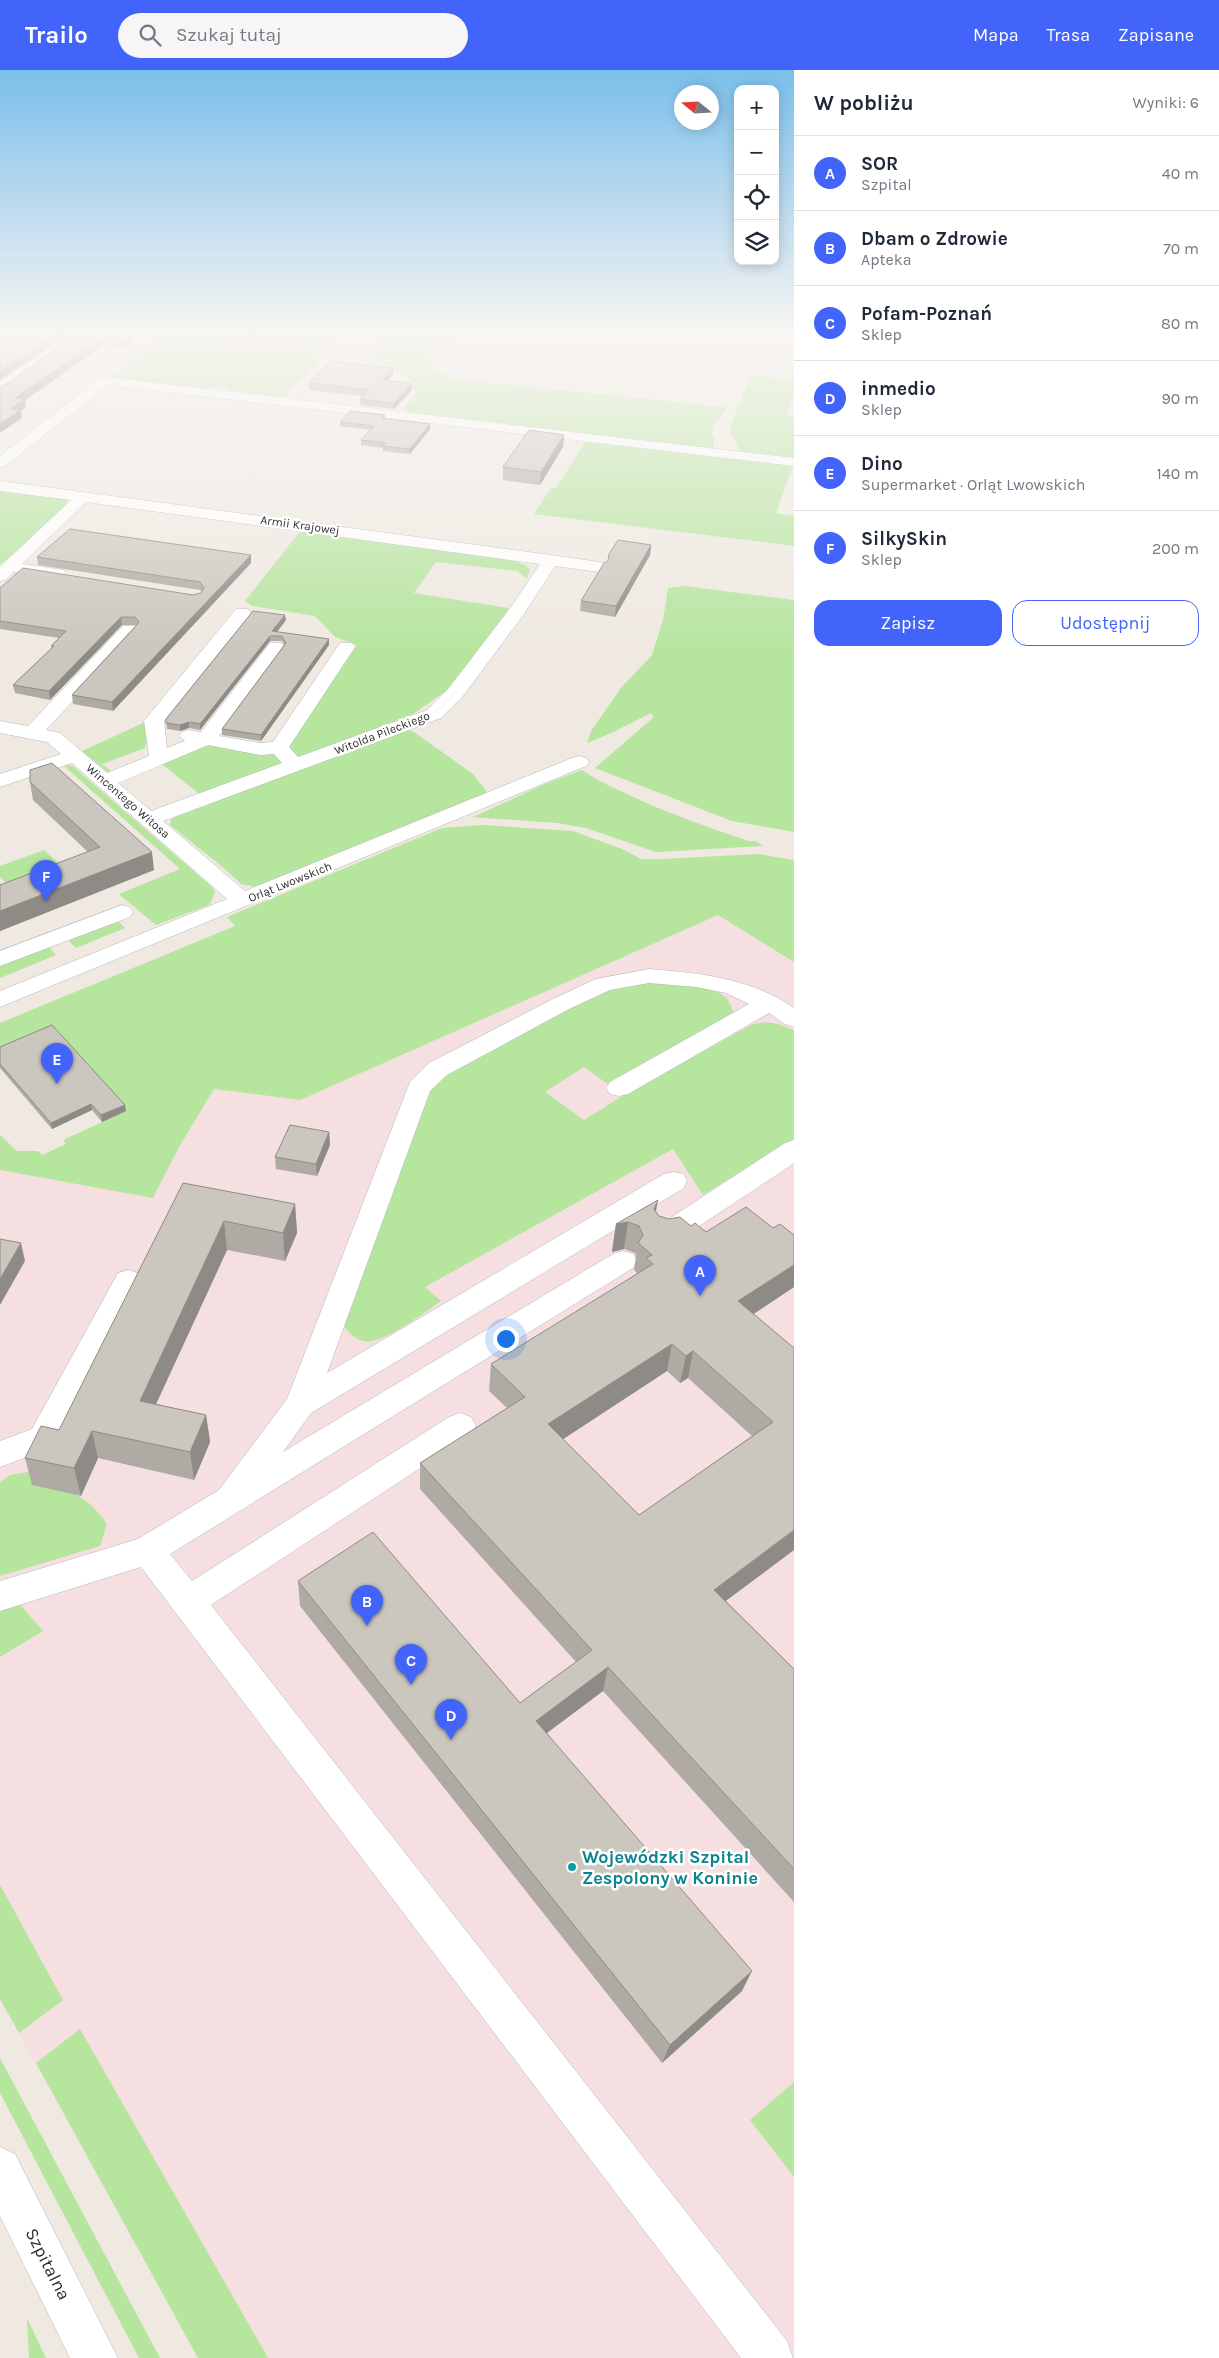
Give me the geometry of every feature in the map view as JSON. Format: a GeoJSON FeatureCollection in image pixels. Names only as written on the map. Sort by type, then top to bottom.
{"type":"FeatureCollection","features":[{"type":"Feature","properties":{"kind":"street"},"geometry":{"type":"LineString","coordinates":[[0,463],[30,440]]}},
{"type":"Feature","properties":{"kind":"street"},"geometry":{"type":"LineString","coordinates":[[605,440],[794,462]]}},
{"type":"Feature","properties":{"kind":"street","name":"Armii Krajowej"},"geometry":{"type":"LineString","coordinates":[[0,486],[599,567]]}},
{"type":"Feature","properties":{"kind":"street"},"geometry":{"type":"LineString","coordinates":[[5,571],[84,496]]}},
{"type":"Feature","properties":{"kind":"street","name":"Witolda Pileckiego"},"geometry":{"type":"LineString","coordinates":[[149,819],[420,720],[446,704],[518,610],[551,560]]}},
{"type":"Feature","properties":{"kind":"street"},"geometry":{"type":"LineString","coordinates":[[5,571],[78,578]]}},
{"type":"Feature","properties":{"kind":"street"},"geometry":{"type":"LineString","coordinates":[[159,758],[154,721],[242,613]]}},
{"type":"Feature","properties":{"kind":"street"},"geometry":{"type":"LineString","coordinates":[[32,733],[129,630]]}},
{"type":"Feature","properties":{"kind":"street"},"geometry":{"type":"LineString","coordinates":[[106,781],[206,739],[276,647]]}},
{"type":"Feature","properties":{"kind":"street"},"geometry":{"type":"LineString","coordinates":[[279,748],[346,647]]}},
{"type":"Feature","properties":{"kind":"street","name":"Wincentego Witosa"},"geometry":{"type":"LineString","coordinates":[[0,727],[53,737],[243,901]]}},
{"type":"Feature","properties":{"kind":"street"},"geometry":{"type":"LineString","coordinates":[[156,731],[260,749],[279,748]]}},
{"type":"Feature","properties":{"kind":"street"},"geometry":{"type":"LineString","coordinates":[[279,748],[295,766]]}},
{"type":"Feature","properties":{"kind":"street"},"geometry":{"type":"LineString","coordinates":[[0,781],[76,755]]}},
{"type":"Feature","properties":{"kind":"street","name":"Orląt Lwowskich"},"geometry":{"type":"LineString","coordinates":[[0,1000],[579,762]]}},
{"type":"Feature","properties":{"kind":"street"},"geometry":{"type":"LineString","coordinates":[[0,959],[122,912]]}},
{"type":"Feature","properties":{"kind":"street"},"geometry":{"type":"LineString","coordinates":[[230,1502],[300,1404],[419,1088],[438,1070],[561,1004],[604,984],[649,976],[696,980],[732,987],[768,1003],[794,1019]]}},
{"type":"Feature","properties":{"kind":"street"},"geometry":{"type":"LineString","coordinates":[[619,1088],[768,1003]]}},
{"type":"Feature","properties":{"kind":"street"},"geometry":{"type":"LineString","coordinates":[[665,1235],[781,1159],[794,1148]]}},
{"type":"Feature","properties":{"kind":"street"},"geometry":{"type":"LineString","coordinates":[[300,1404],[674,1181]]}},
{"type":"Feature","properties":{"kind":"street"},"geometry":{"type":"LineString","coordinates":[[0,1596],[148,1550],[230,1502],[623,1261]]}},
{"type":"Feature","properties":{"kind":"street"},"geometry":{"type":"LineString","coordinates":[[0,1454],[44,1438],[128,1281]]}},
{"type":"Feature","properties":{"kind":"street"},"geometry":{"type":"LineString","coordinates":[[188,1602],[460,1426]]}},
{"type":"Feature","properties":{"kind":"street"},"geometry":{"type":"LineString","coordinates":[[148,1550],[770,2358]]}},
{"type":"Feature","properties":{"kind":"street","name":"Szpitalna"},"geometry":{"type":"LineString","coordinates":[[0,2169],[95,2358]]}},
{"type":"Feature","properties":{"kind":"shaded area"},"geometry":{"type":"Polygon","coordinates":[[[718,915],[794,962],[794,2358],[198,2358],[0,1999],[0,1170],[153,1198],[179,1147],[214,1089],[300,1100],[718,915]]]}},
{"type":"Feature","properties":{"kind":"green space"},"geometry":{"type":"Polygon","coordinates":[[[620,440],[714,440],[713,450],[620,440]]]}},
{"type":"Feature","properties":{"kind":"green space"},"geometry":{"type":"Polygon","coordinates":[[[734,440],[794,440],[794,461],[742,455],[734,440]]]}},
{"type":"Feature","properties":{"kind":"green space"},"geometry":{"type":"Polygon","coordinates":[[[586,441],[794,464],[776,513],[794,516],[794,546],[534,514],[551,488],[556,488],[586,441]]]}},
{"type":"Feature","properties":{"kind":"green space"},"geometry":{"type":"Polygon","coordinates":[[[0,489],[66,498],[68,505],[0,565],[0,489]]]}},
{"type":"Feature","properties":{"kind":"green space"},"geometry":{"type":"Polygon","coordinates":[[[301,530],[513,560],[525,565],[530,570],[527,579],[517,571],[436,562],[414,593],[508,608],[507,613],[446,691],[413,714],[302,757],[293,756],[288,747],[357,645],[335,637],[315,616],[252,606],[245,601],[301,530]]]}},
{"type":"Feature","properties":{"kind":"green space"},"geometry":{"type":"Polygon","coordinates":[[[685,586],[794,600],[794,832],[732,821],[595,768],[654,717],[651,713],[587,743],[591,731],[621,688],[652,655],[663,620],[668,588],[685,586]]]}},
{"type":"Feature","properties":{"kind":"green space"},"geometry":{"type":"Polygon","coordinates":[[[145,722],[149,733],[145,748],[102,764],[114,773],[110,774],[82,751],[145,722]]]}},
{"type":"Feature","properties":{"kind":"green space"},"geometry":{"type":"Polygon","coordinates":[[[405,729],[414,732],[473,774],[489,795],[259,888],[241,884],[170,825],[171,819],[405,729]]]}},
{"type":"Feature","properties":{"kind":"green space"},"geometry":{"type":"Polygon","coordinates":[[[222,744],[279,754],[284,761],[277,768],[202,796],[159,762],[191,748],[222,744]]]}},
{"type":"Feature","properties":{"kind":"green space"},"geometry":{"type":"Polygon","coordinates":[[[64,766],[74,767],[213,888],[215,893],[209,905],[156,925],[119,894],[180,869],[64,766]]]}},
{"type":"Feature","properties":{"kind":"green space"},"geometry":{"type":"Polygon","coordinates":[[[582,770],[607,785],[654,806],[685,819],[749,841],[755,841],[763,846],[656,852],[586,828],[557,823],[473,817],[545,784],[582,770]]]}},
{"type":"Feature","properties":{"kind":"green space"},"geometry":{"type":"Polygon","coordinates":[[[483,825],[573,831],[622,849],[641,859],[758,854],[794,860],[794,962],[718,915],[300,1100],[214,1089],[179,1147],[153,1198],[0,1170],[0,1135],[17,1151],[38,1151],[42,1155],[66,1144],[63,1140],[126,1111],[0,1054],[0,1023],[235,926],[227,917],[442,828],[483,825]]]}},
{"type":"Feature","properties":{"kind":"green space"},"geometry":{"type":"Polygon","coordinates":[[[44,850],[59,864],[6,883],[0,877],[0,866],[44,850]]]}},
{"type":"Feature","properties":{"kind":"green space"},"geometry":{"type":"Polygon","coordinates":[[[116,919],[125,928],[76,948],[67,939],[116,919]]]}},
{"type":"Feature","properties":{"kind":"green space"},"geometry":{"type":"Polygon","coordinates":[[[48,946],[56,955],[0,978],[0,966],[48,946]]]}},
{"type":"Feature","properties":{"kind":"green space"},"geometry":{"type":"Polygon","coordinates":[[[644,981],[676,982],[709,988],[719,992],[727,999],[733,1012],[724,1021],[609,1085],[584,1067],[545,1092],[584,1120],[624,1095],[751,1025],[773,1023],[794,1031],[794,1138],[703,1195],[673,1149],[425,1287],[441,1301],[403,1327],[371,1341],[359,1340],[352,1335],[340,1321],[433,1083],[448,1070],[607,990],[644,981]]]}},
{"type":"Feature","properties":{"kind":"green space"},"geometry":{"type":"Polygon","coordinates":[[[40,1470],[33,1485],[67,1492],[83,1499],[91,1505],[107,1524],[100,1546],[0,1576],[0,1482],[10,1475],[40,1470]]]}},
{"type":"Feature","properties":{"kind":"green space"},"geometry":{"type":"Polygon","coordinates":[[[19,1603],[43,1631],[0,1657],[0,1609],[19,1603]]]}},
{"type":"Feature","properties":{"kind":"green space"},"geometry":{"type":"Polygon","coordinates":[[[0,1885],[63,2000],[19,2033],[0,1999],[0,1885]]]}},
{"type":"Feature","properties":{"kind":"green space"},"geometry":{"type":"Polygon","coordinates":[[[80,2029],[268,2358],[198,2358],[36,2063],[80,2029]]]}},
{"type":"Feature","properties":{"kind":"green space"},"geometry":{"type":"Polygon","coordinates":[[[0,2058],[160,2358],[139,2358],[0,2093],[0,2058]]]}},
{"type":"Feature","properties":{"kind":"green space"},"geometry":{"type":"Polygon","coordinates":[[[794,2082],[794,2177],[750,2120],[794,2082]]]}},
{"type":"Feature","properties":{"kind":"green space"},"geometry":{"type":"Polygon","coordinates":[[[27,2318],[46,2358],[29,2358],[27,2318]]]}},
{"type":"Feature","properties":{"kind":"building"},"geometry":{"type":"Polygon","coordinates":[[[361,440],[417,440],[410,449],[383,446],[385,443],[361,440]]]}},
{"type":"Feature","properties":{"kind":"building"},"geometry":{"type":"Polygon","coordinates":[[[522,440],[561,440],[541,472],[503,467],[522,440]]]}},
{"type":"Feature","properties":{"kind":"building"},"geometry":{"type":"Polygon","coordinates":[[[70,529],[251,555],[112,702],[72,695],[135,627],[139,622],[135,617],[121,617],[49,691],[13,685],[54,646],[51,646],[66,631],[0,621],[0,588],[23,568],[193,595],[201,593],[204,588],[200,582],[37,557],[70,529]]]}},
{"type":"Feature","properties":{"kind":"building"},"geometry":{"type":"Polygon","coordinates":[[[618,540],[651,545],[616,606],[581,601],[604,563],[608,561],[609,554],[618,540]]]}},
{"type":"Feature","properties":{"kind":"building"},"geometry":{"type":"Polygon","coordinates":[[[253,611],[285,615],[272,631],[329,639],[261,735],[222,729],[286,643],[282,636],[270,636],[200,724],[189,722],[180,725],[166,723],[166,719],[253,611]]]}},
{"type":"Feature","properties":{"kind":"building"},"geometry":{"type":"Polygon","coordinates":[[[52,763],[152,852],[0,911],[0,885],[100,847],[30,782],[30,770],[52,763]]]}},
{"type":"Feature","properties":{"kind":"building"},"geometry":{"type":"Polygon","coordinates":[[[52,1025],[125,1105],[101,1115],[91,1104],[51,1123],[0,1064],[0,1047],[52,1025]]]}},
{"type":"Feature","properties":{"kind":"building"},"geometry":{"type":"Polygon","coordinates":[[[290,1125],[329,1132],[316,1164],[275,1157],[290,1125]]]}},
{"type":"Feature","properties":{"kind":"building"},"geometry":{"type":"Polygon","coordinates":[[[183,1183],[295,1204],[283,1233],[224,1221],[140,1401],[206,1415],[190,1452],[92,1431],[74,1468],[25,1458],[41,1426],[59,1430],[183,1183]]]}},
{"type":"Feature","properties":{"kind":"building"},"geometry":{"type":"Polygon","coordinates":[[[658,1200],[654,1209],[659,1216],[669,1219],[680,1217],[691,1226],[695,1223],[706,1232],[746,1207],[773,1228],[780,1224],[794,1235],[794,1265],[738,1301],[794,1348],[794,1530],[714,1590],[794,1669],[794,1869],[608,1667],[536,1721],[752,1971],[670,2045],[298,1581],[373,1532],[520,1703],[592,1650],[420,1463],[525,1397],[491,1364],[653,1264],[646,1258],[652,1255],[638,1243],[643,1235],[639,1226],[628,1222],[616,1224],[658,1200]],[[672,1344],[548,1424],[639,1515],[773,1422],[693,1351],[686,1356],[672,1344]]]}},
{"type":"Feature","properties":{"kind":"building"},"geometry":{"type":"Polygon","coordinates":[[[0,1239],[21,1243],[0,1279],[0,1239]]]}},
{"type":"Feature","properties":{"kind":"place","name":"SilkySkin"},"geometry":{"type":"Point","coordinates":[46,901]}},
{"type":"Feature","properties":{"kind":"place","name":"Dino"},"geometry":{"type":"Point","coordinates":[57,1084]}},
{"type":"Feature","properties":{"kind":"place","name":"SOR"},"geometry":{"type":"Point","coordinates":[700,1296]}},
{"type":"Feature","properties":{"kind":"place","name":"Dbam o Zdrowie"},"geometry":{"type":"Point","coordinates":[367,1626]}},
{"type":"Feature","properties":{"kind":"place","name":"Pofam-Poznań"},"geometry":{"type":"Point","coordinates":[411,1685]}},
{"type":"Feature","properties":{"kind":"place","name":"inmedio"},"geometry":{"type":"Point","coordinates":[451,1740]}},
{"type":"Feature","properties":{"kind":"place","name":"Wojewódzki Szpital Zespolony w Koninie"},"geometry":{"type":"Point","coordinates":[572,1867]}}]}
